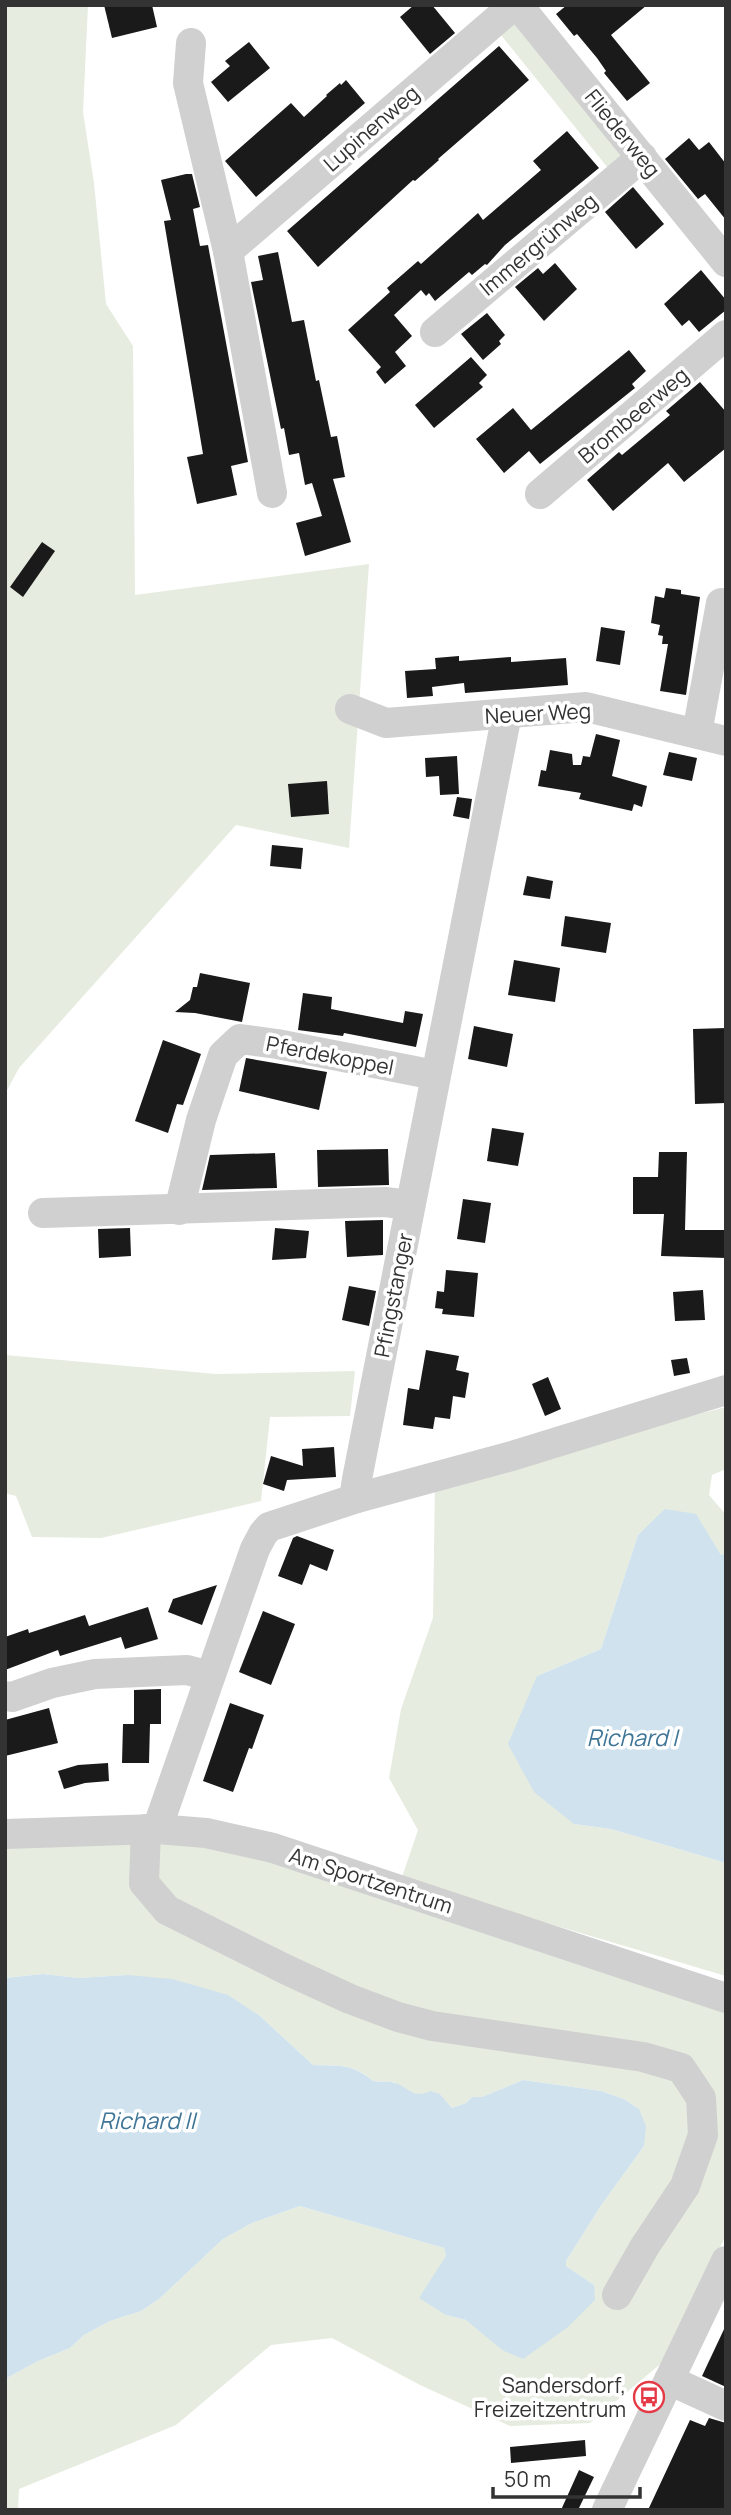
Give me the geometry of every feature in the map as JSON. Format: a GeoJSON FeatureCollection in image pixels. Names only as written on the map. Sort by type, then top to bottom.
{"type":"FeatureCollection","features":[{"type":"Feature","properties":{"kind":"street","name":"Fliederweg"},"geometry":{"type":"LineString","coordinates":[[516,5],[726,262]]}},
{"type":"Feature","properties":{"kind":"street","name":"Lupinenweg"},"geometry":{"type":"LineString","coordinates":[[228,251],[516,5]]}},
{"type":"Feature","properties":{"kind":"street"},"geometry":{"type":"LineString","coordinates":[[191,43],[188,83],[228,251],[272,494]]}},
{"type":"Feature","properties":{"kind":"street","name":"Immergrünweg"},"geometry":{"type":"LineString","coordinates":[[435,332],[642,157]]}},
{"type":"Feature","properties":{"kind":"street","name":"Brombeerweg"},"geometry":{"type":"LineString","coordinates":[[540,494],[726,335]]}},
{"type":"Feature","properties":{"kind":"street"},"geometry":{"type":"LineString","coordinates":[[697,733],[721,603]]}},
{"type":"Feature","properties":{"kind":"street","name":"Neuer Weg"},"geometry":{"type":"LineString","coordinates":[[350,709],[386,723],[586,707],[726,741]]}},
{"type":"Feature","properties":{"kind":"street","name":"Pfingstanger"},"geometry":{"type":"LineString","coordinates":[[357,1498],[357,1479],[505,713]]}},
{"type":"Feature","properties":{"kind":"street","name":"Pferdekoppel"},"geometry":{"type":"LineString","coordinates":[[178,1210],[201,1120],[223,1055],[240,1040],[277,1044],[435,1075]]}},
{"type":"Feature","properties":{"kind":"street"},"geometry":{"type":"LineString","coordinates":[[43,1213],[385,1202],[410,1205]]}},
{"type":"Feature","properties":{"kind":"street"},"geometry":{"type":"LineString","coordinates":[[617,2295],[645,2246],[685,2186],[703,2135],[701,2098],[681,2068],[643,2057],[432,2026],[398,2017],[350,1999],[167,1910],[144,1883],[151,1829],[255,1549],[263,1534],[278,1523],[357,1498],[512,1456],[726,1390]]}},
{"type":"Feature","properties":{"kind":"street"},"geometry":{"type":"LineString","coordinates":[[5,1696],[12,1697],[52,1683],[95,1674],[187,1670],[209,1676]]}},
{"type":"Feature","properties":{"kind":"street","name":"Am Sportzentrum"},"geometry":{"type":"LineString","coordinates":[[5,1834],[151,1829],[206,1833],[273,1848],[726,1998]]}},
{"type":"Feature","properties":{"kind":"street"},"geometry":{"type":"LineString","coordinates":[[607,2510],[726,2261]]}},
{"type":"Feature","properties":{"kind":"street"},"geometry":{"type":"LineString","coordinates":[[669,2380],[726,2406]]}},
{"type":"Feature","properties":{"kind":"shaded area"},"geometry":{"type":"Polygon","coordinates":[[[5,5],[88,5],[83,112],[94,183],[106,304],[133,346],[135,595],[369,564],[349,848],[236,825],[19,1068],[5,1094],[5,5]]]}},
{"type":"Feature","properties":{"kind":"shaded area"},"geometry":{"type":"Polygon","coordinates":[[[514,5],[642,157],[616,178],[492,24],[514,5]]]}},
{"type":"Feature","properties":{"kind":"shaded area"},"geometry":{"type":"Polygon","coordinates":[[[5,1355],[216,1374],[355,1371],[350,1416],[270,1417],[261,1501],[101,1538],[32,1537],[16,1496],[5,1493],[5,1355]]]}},
{"type":"Feature","properties":{"kind":"shaded area"},"geometry":{"type":"Polygon","coordinates":[[[726,1407],[726,1469],[712,1475],[709,1495],[726,1515],[726,1553],[721,1555],[696,1515],[665,1510],[638,1535],[601,1649],[537,1676],[574,1824],[611,1829],[726,1863],[726,1976],[401,1880],[418,1830],[389,1778],[401,1709],[433,1618],[435,1483],[726,1407]]]}},
{"type":"Feature","properties":{"kind":"shaded area"},"geometry":{"type":"Polygon","coordinates":[[[106,1840],[199,1845],[271,1860],[726,2007],[726,2235],[664,2361],[590,2423],[510,2426],[420,2385],[332,2338],[271,2345],[176,2425],[19,2489],[18,2510],[5,2510],[5,2379],[70,2348],[84,2335],[110,2321],[141,2311],[159,2299],[223,2239],[252,2223],[300,2206],[444,2248],[446,2315],[466,2320],[594,2285],[566,2266],[566,2261],[602,2204],[644,2146],[639,2109],[624,2099],[601,2091],[523,2080],[482,2097],[472,2097],[466,2103],[452,2108],[440,2094],[421,2095],[410,2092],[394,2082],[373,2081],[352,2068],[313,2065],[260,2016],[127,1975],[79,1978],[43,1974],[5,1978],[5,1844],[106,1840]]]}},
{"type":"Feature","properties":{"kind":"water","name":"Richard I"},"geometry":{"type":"Polygon","coordinates":[[[665,1509],[696,1514],[721,1555],[726,1553],[726,1863],[611,1829],[574,1824],[534,1792],[508,1744],[537,1676],[601,1649],[638,1535],[665,1509]]]}},
{"type":"Feature","properties":{"kind":"water","name":"Richard II"},"geometry":{"type":"Polygon","coordinates":[[[43,1974],[79,1978],[127,1975],[172,1979],[228,1995],[260,2016],[313,2065],[352,2068],[373,2081],[392,2082],[414,2093],[431,2091],[440,2094],[452,2108],[466,2103],[472,2097],[482,2097],[523,2080],[601,2091],[624,2099],[639,2109],[646,2126],[644,2146],[602,2204],[566,2261],[566,2266],[594,2285],[595,2300],[568,2327],[523,2359],[502,2350],[466,2320],[446,2315],[419,2298],[446,2256],[444,2248],[300,2206],[252,2223],[223,2239],[159,2299],[141,2311],[110,2321],[84,2335],[70,2348],[5,2379],[5,1978],[43,1974]]]}},
{"type":"Feature","properties":{"kind":"building"},"geometry":{"type":"Polygon","coordinates":[[[104,5],[152,5],[157,27],[112,38],[104,5]]]}},
{"type":"Feature","properties":{"kind":"building"},"geometry":{"type":"Polygon","coordinates":[[[414,5],[432,5],[455,33],[430,54],[400,17],[414,5]]]}},
{"type":"Feature","properties":{"kind":"building"},"geometry":{"type":"Polygon","coordinates":[[[567,5],[647,5],[611,35],[650,83],[627,101],[604,73],[606,71],[597,58],[556,14],[567,5]]]}},
{"type":"Feature","properties":{"kind":"building"},"geometry":{"type":"Polygon","coordinates":[[[249,42],[270,68],[228,102],[211,82],[230,66],[225,61],[249,42]]]}},
{"type":"Feature","properties":{"kind":"building"},"geometry":{"type":"Polygon","coordinates":[[[499,46],[529,80],[318,267],[287,231],[499,46]]]}},
{"type":"Feature","properties":{"kind":"building"},"geometry":{"type":"Polygon","coordinates":[[[346,80],[365,103],[256,197],[225,161],[291,103],[304,117],[346,80]]]}},
{"type":"Feature","properties":{"kind":"building"},"geometry":{"type":"Polygon","coordinates":[[[567,131],[599,168],[505,245],[487,265],[472,275],[469,272],[435,301],[429,293],[426,296],[421,290],[394,315],[412,336],[395,352],[406,366],[385,384],[376,372],[381,367],[348,330],[390,292],[387,288],[418,261],[421,264],[478,213],[483,220],[541,170],[533,161],[567,131]]]}},
{"type":"Feature","properties":{"kind":"building"},"geometry":{"type":"Polygon","coordinates":[[[689,138],[699,150],[709,142],[726,164],[726,220],[705,194],[698,199],[665,159],[689,138]]]}},
{"type":"Feature","properties":{"kind":"building"},"geometry":{"type":"Polygon","coordinates":[[[192,174],[200,207],[193,209],[200,246],[208,245],[248,462],[231,466],[237,495],[197,504],[187,457],[203,454],[164,221],[171,220],[161,180],[192,174]]]}},
{"type":"Feature","properties":{"kind":"building"},"geometry":{"type":"Polygon","coordinates":[[[633,187],[664,224],[636,249],[605,212],[633,187]]]}},
{"type":"Feature","properties":{"kind":"building"},"geometry":{"type":"Polygon","coordinates":[[[278,252],[292,322],[304,320],[331,437],[337,436],[345,477],[333,479],[351,542],[305,556],[296,523],[322,516],[312,483],[305,485],[299,453],[289,455],[284,428],[281,429],[251,282],[263,280],[258,256],[278,252]]]}},
{"type":"Feature","properties":{"kind":"building"},"geometry":{"type":"Polygon","coordinates":[[[555,263],[577,289],[544,321],[515,287],[538,268],[543,274],[555,263]]]}},
{"type":"Feature","properties":{"kind":"building"},"geometry":{"type":"Polygon","coordinates":[[[701,270],[726,300],[726,310],[699,332],[689,320],[682,326],[664,304],[701,270]]]}},
{"type":"Feature","properties":{"kind":"building"},"geometry":{"type":"Polygon","coordinates":[[[487,313],[505,335],[499,341],[501,344],[483,360],[461,334],[487,313]]]}},
{"type":"Feature","properties":{"kind":"building"},"geometry":{"type":"Polygon","coordinates":[[[629,350],[646,371],[632,384],[635,388],[540,464],[529,451],[504,473],[476,439],[513,408],[531,430],[629,350]]]}},
{"type":"Feature","properties":{"kind":"building"},"geometry":{"type":"Polygon","coordinates":[[[471,357],[487,375],[479,383],[483,387],[434,428],[415,405],[471,357]]]}},
{"type":"Feature","properties":{"kind":"building"},"geometry":{"type":"Polygon","coordinates":[[[700,382],[726,412],[726,448],[684,482],[668,463],[613,511],[587,480],[619,452],[622,455],[670,415],[666,411],[700,382]]]}},
{"type":"Feature","properties":{"kind":"building"},"geometry":{"type":"Polygon","coordinates":[[[42,542],[55,551],[23,597],[10,587],[42,542]]]}},
{"type":"Feature","properties":{"kind":"building"},"geometry":{"type":"Polygon","coordinates":[[[666,588],[700,597],[686,695],[660,691],[668,644],[662,644],[663,636],[658,635],[660,625],[651,623],[655,596],[664,598],[666,588]]]}},
{"type":"Feature","properties":{"kind":"building"},"geometry":{"type":"Polygon","coordinates":[[[601,627],[625,631],[620,665],[596,661],[601,627]]]}},
{"type":"Feature","properties":{"kind":"building"},"geometry":{"type":"Polygon","coordinates":[[[459,656],[459,661],[511,657],[511,662],[566,658],[568,685],[465,693],[464,683],[432,687],[433,696],[407,698],[405,671],[436,669],[435,658],[459,656]]]}},
{"type":"Feature","properties":{"kind":"building"},"geometry":{"type":"Polygon","coordinates":[[[596,734],[620,740],[612,776],[647,786],[642,807],[634,804],[632,811],[579,799],[581,793],[538,786],[541,770],[546,771],[550,750],[572,754],[573,765],[581,765],[583,756],[590,757],[596,734]]]}},
{"type":"Feature","properties":{"kind":"building"},"geometry":{"type":"Polygon","coordinates":[[[669,752],[697,758],[692,781],[663,775],[669,752]]]}},
{"type":"Feature","properties":{"kind":"building"},"geometry":{"type":"Polygon","coordinates":[[[457,756],[459,794],[440,795],[439,776],[426,777],[425,758],[457,756]]]}},
{"type":"Feature","properties":{"kind":"building"},"geometry":{"type":"Polygon","coordinates":[[[327,781],[329,814],[291,817],[288,784],[327,781]]]}},
{"type":"Feature","properties":{"kind":"building"},"geometry":{"type":"Polygon","coordinates":[[[457,797],[472,799],[469,819],[453,816],[457,797]]]}},
{"type":"Feature","properties":{"kind":"building"},"geometry":{"type":"Polygon","coordinates":[[[272,845],[303,848],[301,869],[270,866],[272,845]]]}},
{"type":"Feature","properties":{"kind":"building"},"geometry":{"type":"Polygon","coordinates":[[[527,876],[553,881],[550,899],[523,895],[527,876]]]}},
{"type":"Feature","properties":{"kind":"building"},"geometry":{"type":"Polygon","coordinates":[[[565,916],[611,923],[606,953],[561,946],[565,916]]]}},
{"type":"Feature","properties":{"kind":"building"},"geometry":{"type":"Polygon","coordinates":[[[514,960],[560,968],[555,1002],[508,995],[514,960]]]}},
{"type":"Feature","properties":{"kind":"building"},"geometry":{"type":"Polygon","coordinates":[[[200,973],[250,983],[242,1022],[175,1012],[190,1000],[200,973]]]}},
{"type":"Feature","properties":{"kind":"building"},"geometry":{"type":"Polygon","coordinates":[[[303,993],[332,997],[331,1009],[403,1023],[405,1011],[423,1014],[416,1047],[344,1033],[343,1036],[298,1030],[303,993]]]}},
{"type":"Feature","properties":{"kind":"building"},"geometry":{"type":"Polygon","coordinates":[[[474,1026],[513,1034],[507,1067],[468,1059],[474,1026]]]}},
{"type":"Feature","properties":{"kind":"building"},"geometry":{"type":"Polygon","coordinates":[[[726,1028],[726,1103],[695,1104],[693,1029],[726,1028]]]}},
{"type":"Feature","properties":{"kind":"building"},"geometry":{"type":"Polygon","coordinates":[[[163,1040],[201,1054],[183,1105],[177,1104],[168,1133],[135,1121],[163,1040]]]}},
{"type":"Feature","properties":{"kind":"building"},"geometry":{"type":"Polygon","coordinates":[[[246,1058],[327,1072],[319,1110],[239,1091],[246,1058]]]}},
{"type":"Feature","properties":{"kind":"building"},"geometry":{"type":"Polygon","coordinates":[[[492,1128],[524,1133],[518,1166],[487,1161],[492,1128]]]}},
{"type":"Feature","properties":{"kind":"building"},"geometry":{"type":"Polygon","coordinates":[[[388,1149],[389,1185],[318,1187],[317,1150],[388,1149]]]}},
{"type":"Feature","properties":{"kind":"building"},"geometry":{"type":"Polygon","coordinates":[[[659,1152],[687,1152],[685,1230],[726,1230],[726,1258],[661,1256],[664,1214],[633,1214],[633,1177],[658,1177],[659,1152]]]}},
{"type":"Feature","properties":{"kind":"building"},"geometry":{"type":"Polygon","coordinates":[[[275,1153],[277,1188],[202,1190],[210,1155],[275,1153]]]}},
{"type":"Feature","properties":{"kind":"building"},"geometry":{"type":"Polygon","coordinates":[[[463,1199],[491,1203],[485,1243],[457,1239],[463,1199]]]}},
{"type":"Feature","properties":{"kind":"building"},"geometry":{"type":"Polygon","coordinates":[[[383,1220],[383,1255],[347,1257],[345,1221],[383,1220]]]}},
{"type":"Feature","properties":{"kind":"building"},"geometry":{"type":"Polygon","coordinates":[[[130,1228],[131,1256],[99,1258],[98,1229],[130,1228]]]}},
{"type":"Feature","properties":{"kind":"building"},"geometry":{"type":"Polygon","coordinates":[[[275,1228],[309,1231],[306,1258],[272,1260],[275,1228]]]}},
{"type":"Feature","properties":{"kind":"building"},"geometry":{"type":"Polygon","coordinates":[[[446,1270],[478,1273],[474,1317],[442,1314],[443,1309],[435,1308],[437,1291],[444,1292],[446,1270]]]}},
{"type":"Feature","properties":{"kind":"building"},"geometry":{"type":"Polygon","coordinates":[[[349,1286],[376,1291],[369,1326],[342,1320],[349,1286]]]}},
{"type":"Feature","properties":{"kind":"building"},"geometry":{"type":"Polygon","coordinates":[[[703,1290],[705,1320],[675,1321],[673,1292],[703,1290]]]}},
{"type":"Feature","properties":{"kind":"building"},"geometry":{"type":"Polygon","coordinates":[[[426,1350],[459,1356],[456,1370],[469,1373],[465,1398],[453,1396],[450,1419],[435,1417],[433,1429],[403,1425],[408,1388],[419,1390],[426,1350]]]}},
{"type":"Feature","properties":{"kind":"building"},"geometry":{"type":"Polygon","coordinates":[[[687,1358],[690,1373],[674,1376],[671,1360],[687,1358]]]}},
{"type":"Feature","properties":{"kind":"building"},"geometry":{"type":"Polygon","coordinates":[[[548,1377],[561,1409],[545,1416],[532,1384],[548,1377]]]}},
{"type":"Feature","properties":{"kind":"building"},"geometry":{"type":"Polygon","coordinates":[[[334,1447],[336,1477],[287,1480],[284,1491],[263,1484],[271,1456],[303,1466],[302,1449],[334,1447]]]}},
{"type":"Feature","properties":{"kind":"building"},"geometry":{"type":"Polygon","coordinates":[[[297,1536],[334,1550],[327,1571],[310,1564],[302,1585],[278,1576],[293,1538],[297,1536]]]}},
{"type":"Feature","properties":{"kind":"building"},"geometry":{"type":"Polygon","coordinates":[[[217,1585],[202,1625],[168,1612],[173,1599],[217,1585]]]}},
{"type":"Feature","properties":{"kind":"building"},"geometry":{"type":"Polygon","coordinates":[[[148,1607],[158,1639],[125,1649],[121,1637],[60,1656],[58,1650],[5,1670],[5,1637],[28,1629],[29,1633],[85,1615],[89,1626],[148,1607]]]}},
{"type":"Feature","properties":{"kind":"building"},"geometry":{"type":"Polygon","coordinates":[[[263,1611],[295,1624],[271,1685],[239,1672],[263,1611]]]}},
{"type":"Feature","properties":{"kind":"building"},"geometry":{"type":"Polygon","coordinates":[[[161,1689],[161,1724],[150,1724],[149,1763],[122,1763],[123,1724],[134,1724],[134,1690],[161,1689]]]}},
{"type":"Feature","properties":{"kind":"building"},"geometry":{"type":"Polygon","coordinates":[[[230,1703],[264,1715],[233,1792],[203,1781],[230,1703]]]}},
{"type":"Feature","properties":{"kind":"building"},"geometry":{"type":"Polygon","coordinates":[[[49,1708],[58,1743],[5,1756],[5,1720],[49,1708]]]}},
{"type":"Feature","properties":{"kind":"building"},"geometry":{"type":"Polygon","coordinates":[[[108,1763],[109,1781],[85,1783],[64,1789],[58,1771],[78,1765],[108,1763]]]}},
{"type":"Feature","properties":{"kind":"building"},"geometry":{"type":"Polygon","coordinates":[[[726,2325],[726,2387],[702,2376],[726,2325]]]}},
{"type":"Feature","properties":{"kind":"building"},"geometry":{"type":"Polygon","coordinates":[[[709,2418],[726,2423],[726,2510],[648,2510],[690,2420],[705,2426],[709,2418]]]}},
{"type":"Feature","properties":{"kind":"building"},"geometry":{"type":"Polygon","coordinates":[[[585,2440],[586,2456],[511,2463],[510,2447],[585,2440]]]}},
{"type":"Feature","properties":{"kind":"building"},"geometry":{"type":"Polygon","coordinates":[[[579,2470],[594,2477],[578,2510],[561,2510],[579,2470]]]}},
{"type":"Feature","properties":{"kind":"place","name":"Sandersdorf, Freizeitzentrum"},"geometry":{"type":"Point","coordinates":[649,2397]}}]}
